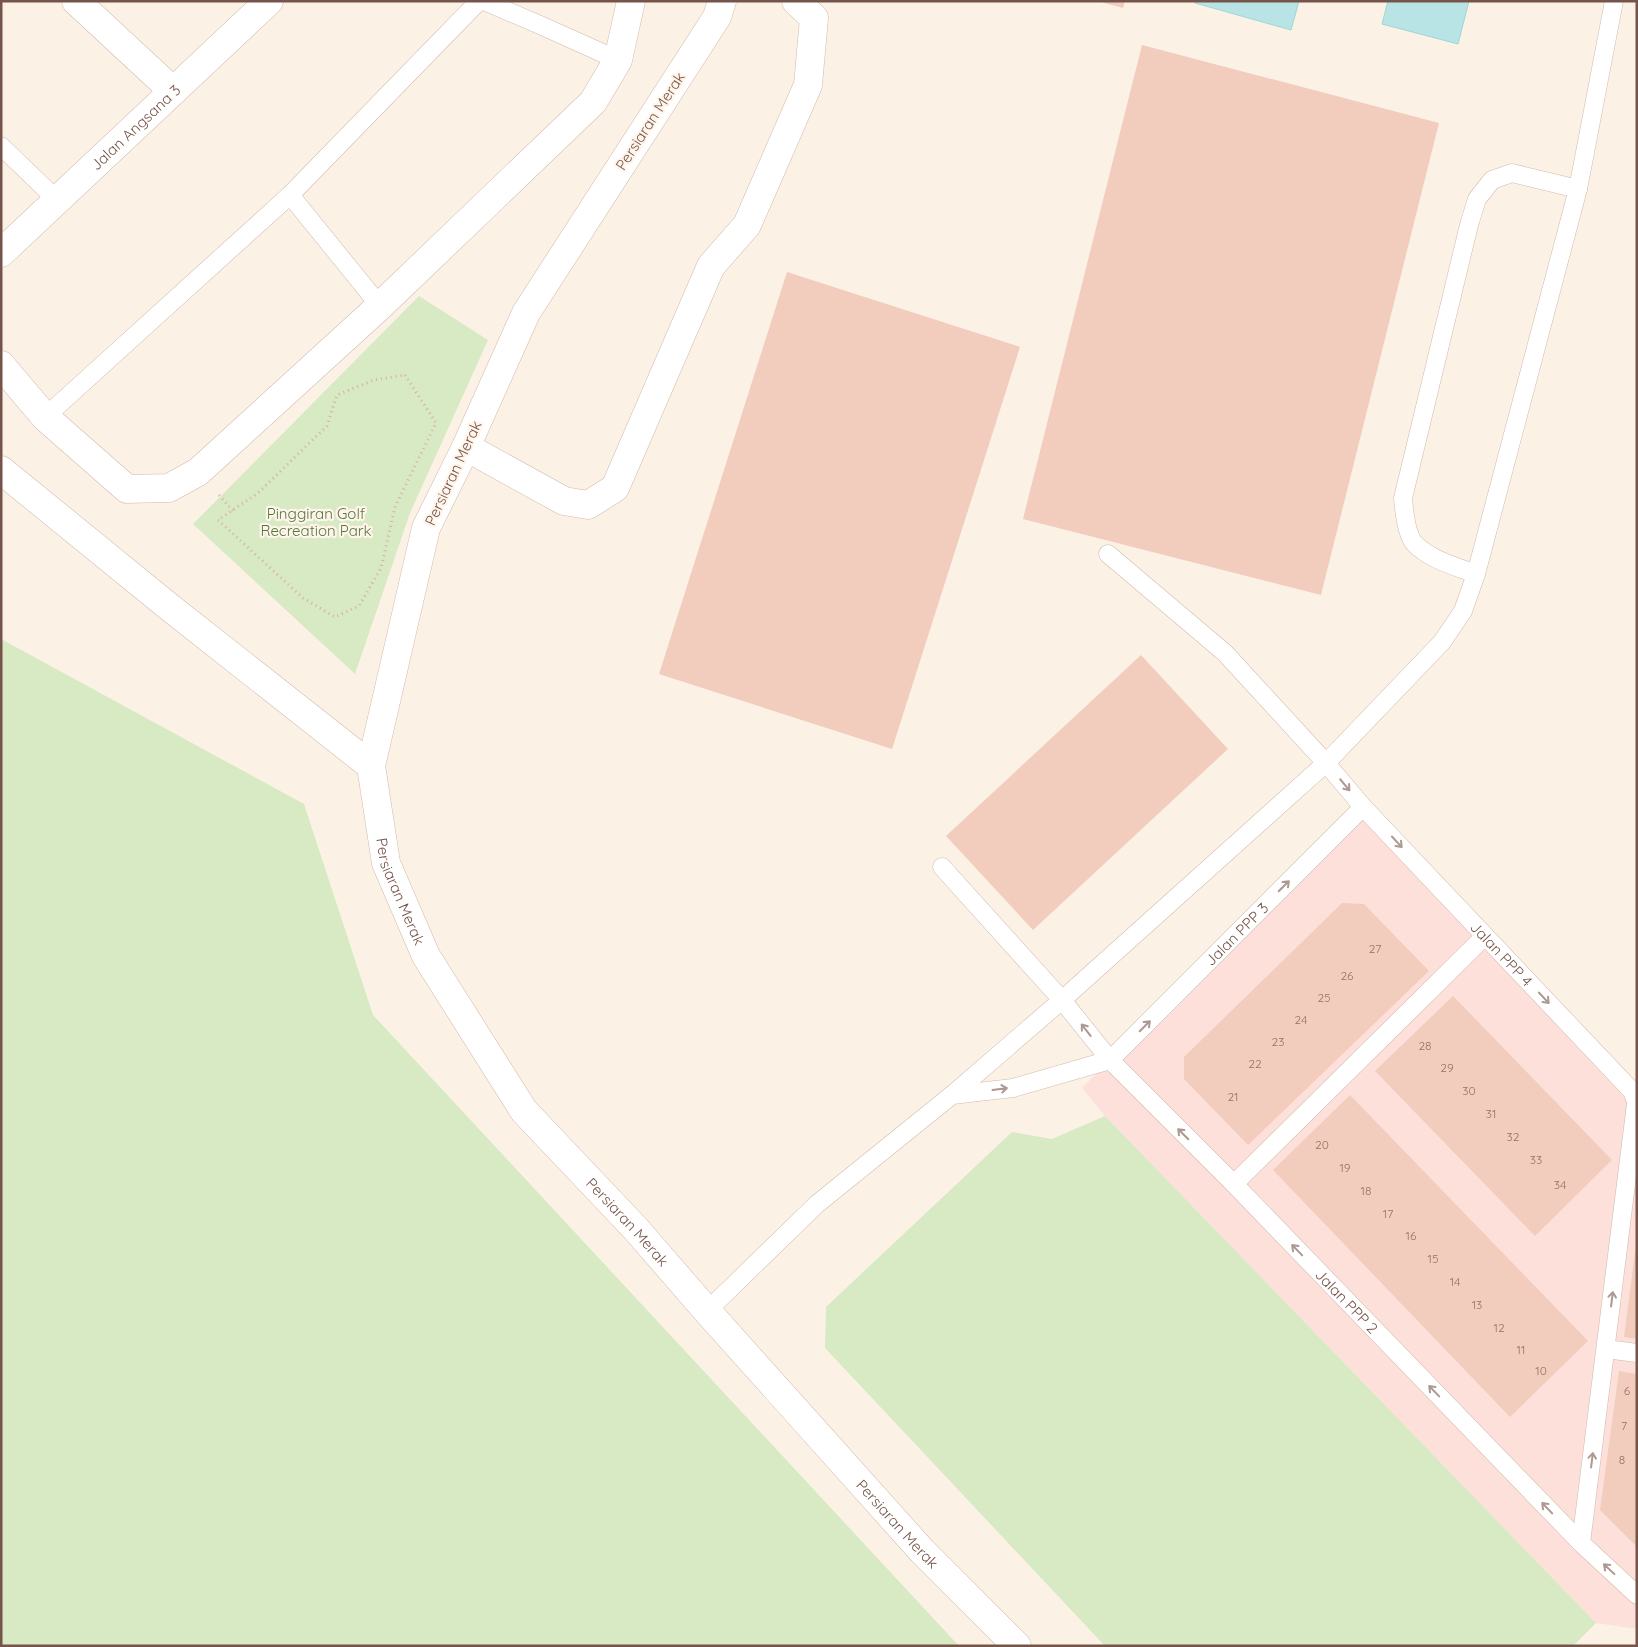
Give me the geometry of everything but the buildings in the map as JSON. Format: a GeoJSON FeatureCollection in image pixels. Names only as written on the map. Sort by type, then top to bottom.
{"type":"FeatureCollection","features":[{"type":"Feature","properties":{"kind":"street"},"geometry":{"type":"LineString","coordinates":[[76,1],[173,91]]}},
{"type":"Feature","properties":{"kind":"street","name":"Jalan Angsana 3"},"geometry":{"type":"LineString","coordinates":[[1,253],[269,1]]}},
{"type":"Feature","properties":{"kind":"street"},"geometry":{"type":"LineString","coordinates":[[1,365],[45,417],[127,489],[169,488],[198,472],[380,306],[593,102],[618,60],[631,1]]}},
{"type":"Feature","properties":{"kind":"street","name":"Persiaran Merak"},"geometry":{"type":"LineString","coordinates":[[722,1],[718,17],[526,313],[466,447],[426,528],[370,766],[386,863],[426,956],[524,1111],[635,1228],[922,1551],[1017,1646]]}},
{"type":"Feature","properties":{"kind":"street"},"geometry":{"type":"LineString","coordinates":[[466,447],[564,502],[588,505],[615,488],[710,266],[747,224],[808,85],[814,18],[796,1]]}},
{"type":"Feature","properties":{"kind":"street"},"geometry":{"type":"LineString","coordinates":[[1,470],[168,606],[370,766]]}},
{"type":"Feature","properties":{"kind":"lane"},"geometry":{"type":"LineString","coordinates":[[45,417],[290,195],[479,1]]}},
{"type":"Feature","properties":{"kind":"lane"},"geometry":{"type":"LineString","coordinates":[[484,1],[618,60]]}},
{"type":"Feature","properties":{"kind":"lane"},"geometry":{"type":"LineString","coordinates":[[707,1311],[817,1204],[952,1095],[1062,1000],[1326,763],[1442,642],[1463,611],[1476,574],[1578,189],[1614,1]]}},
{"type":"Feature","properties":{"kind":"lane"},"geometry":{"type":"LineString","coordinates":[[1,146],[58,201]]}},
{"type":"Feature","properties":{"kind":"lane"},"geometry":{"type":"LineString","coordinates":[[1476,574],[1431,556],[1413,542],[1405,518],[1403,498],[1469,225],[1477,199],[1492,180],[1512,173],[1578,189]]}},
{"type":"Feature","properties":{"kind":"lane"},"geometry":{"type":"LineString","coordinates":[[290,195],[380,306]]}},
{"type":"Feature","properties":{"kind":"lane","name":"Jalan PPP 4"},"geometry":{"type":"LineString","coordinates":[[1108,554],[1225,653],[1326,763],[1363,807],[1632,1091],[1636,1104]]}},
{"type":"Feature","properties":{"kind":"lane","name":"Jalan PPP 3"},"geometry":{"type":"LineString","coordinates":[[1110,1060],[1363,807]]}},
{"type":"Feature","properties":{"kind":"lane","name":"Jalan PPP 2"},"geometry":{"type":"LineString","coordinates":[[942,867],[1062,1000],[1110,1060],[1234,1184],[1581,1543],[1637,1596]]}},
{"type":"Feature","properties":{"kind":"lane"},"geometry":{"type":"LineString","coordinates":[[1234,1184],[1485,936]]}},
{"type":"Feature","properties":{"kind":"lane"},"geometry":{"type":"LineString","coordinates":[[952,1095],[1013,1088],[1110,1060]]}},
{"type":"Feature","properties":{"kind":"lane"},"geometry":{"type":"LineString","coordinates":[[1581,1543],[1636,1104]]}},
{"type":"Feature","properties":{"kind":"lane"},"geometry":{"type":"LineString","coordinates":[[1606,1349],[1637,1353]]}},
{"type":"Feature","properties":{"kind":"path"},"geometry":{"type":"LineString","coordinates":[[405,375],[436,423],[395,507],[381,568],[359,606],[335,617],[303,598],[218,520],[258,493],[327,426],[337,395],[351,388],[374,380],[405,375]]}},
{"type":"Feature","properties":{"kind":"shaded area"},"geometry":{"type":"Polygon","coordinates":[[[1364,806],[1637,1101],[1637,1629],[1596,1623],[1105,1116],[1082,1088],[1364,806]]]}},
{"type":"Feature","properties":{"kind":"green space","name":"Pinggiran Golf Recreation Park"},"geometry":{"type":"Polygon","coordinates":[[[419,296],[488,340],[410,513],[355,674],[193,524],[419,296]]]}},
{"type":"Feature","properties":{"kind":"green space"},"geometry":{"type":"Polygon","coordinates":[[[1,639],[304,804],[373,1015],[959,1646],[1,1646],[1,639]]]}},
{"type":"Feature","properties":{"kind":"green space"},"geometry":{"type":"Polygon","coordinates":[[[1105,1116],[1596,1623],[1573,1646],[1105,1646],[825,1348],[826,1307],[1012,1132],[1052,1139],[1105,1116]]]}},
{"type":"Feature","properties":{"kind":"water"},"geometry":{"type":"Polygon","coordinates":[[[1195,1],[1299,1],[1291,30],[1195,3],[1195,1]]]}},
{"type":"Feature","properties":{"kind":"water"},"geometry":{"type":"Polygon","coordinates":[[[1388,1],[1469,1],[1458,44],[1382,24],[1388,1]]]}}]}
